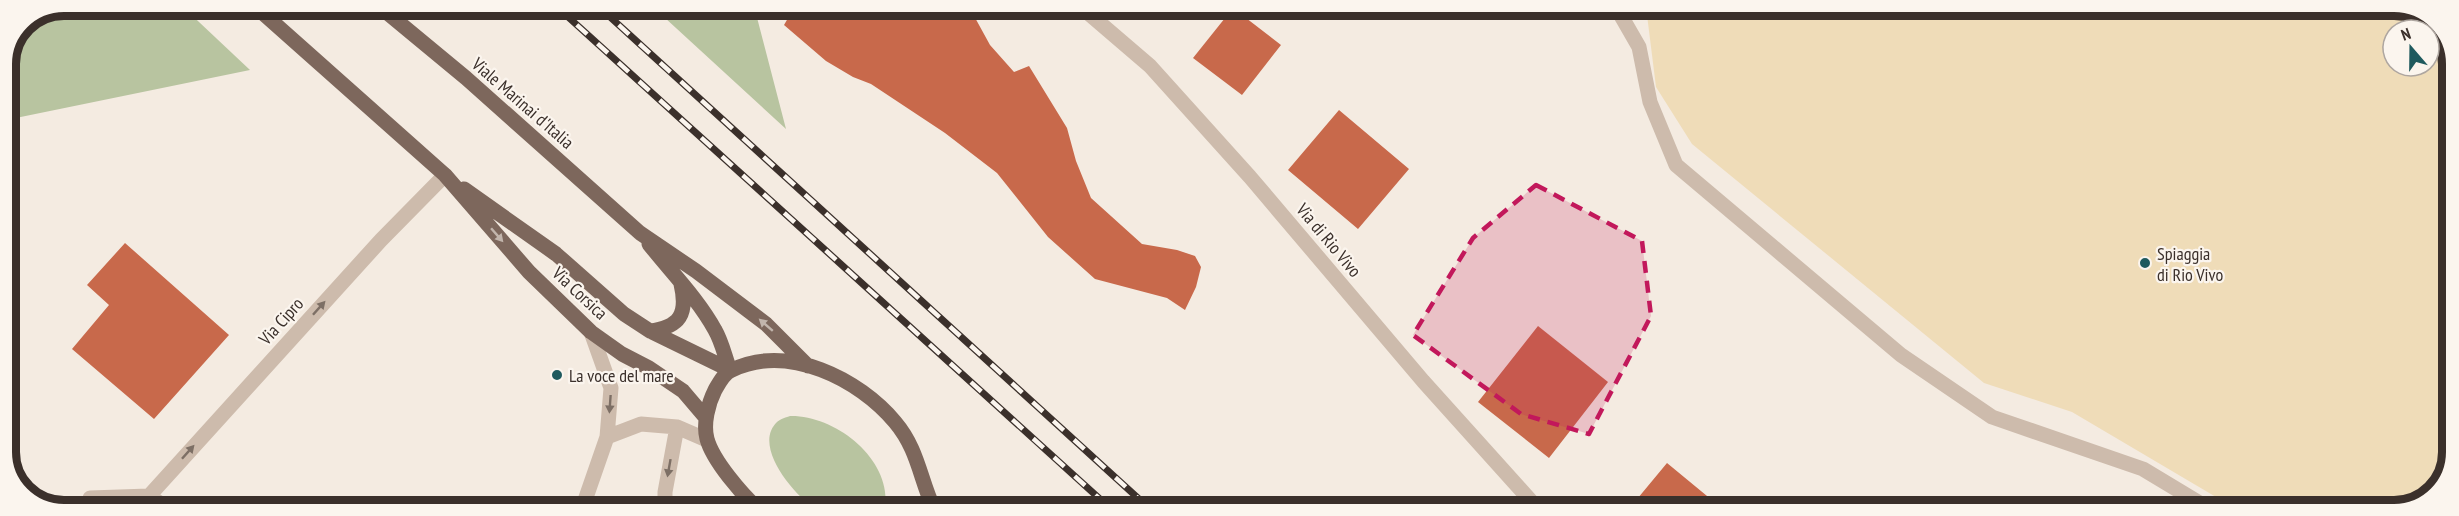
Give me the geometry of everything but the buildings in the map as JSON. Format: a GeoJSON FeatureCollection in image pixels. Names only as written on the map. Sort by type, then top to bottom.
{"type":"FeatureCollection","features":[{"type":"Feature","properties":{"kind":"main road","name":"Via Corsica"},"geometry":{"type":"LineString","coordinates":[[266,16],[444,175],[529,272],[591,332],[683,391],[706,418]]}},
{"type":"Feature","properties":{"kind":"main road","name":"Viale Marinai d'Italia"},"geometry":{"type":"LineString","coordinates":[[391,16],[466,78],[640,232],[766,324],[808,366]]}},
{"type":"Feature","properties":{"kind":"main road","name":"Via Corsica"},"geometry":{"type":"LineString","coordinates":[[444,175],[556,254],[624,314],[650,331],[730,370]]}},
{"type":"Feature","properties":{"kind":"main road","name":"Viale Marinai d'Italia"},"geometry":{"type":"LineString","coordinates":[[640,232],[681,285],[697,300],[717,333],[730,370]]}},
{"type":"Feature","properties":{"kind":"main road"},"geometry":{"type":"LineString","coordinates":[[650,331],[667,329],[680,318],[685,301],[681,285]]}},
{"type":"Feature","properties":{"kind":"main road"},"geometry":{"type":"LineString","coordinates":[[751,500],[721,464],[707,440],[706,418],[712,396],[720,381],[730,370],[757,362],[783,360],[808,366],[854,386],[879,405],[897,424],[913,448],[930,500]]}},
{"type":"Feature","properties":{"kind":"main road"},"geometry":{"type":"LineString","coordinates":[[922,500],[926,491]]}},
{"type":"Feature","properties":{"kind":"street","name":"Via di Rio Vivo"},"geometry":{"type":"LineString","coordinates":[[1092,16],[1150,66],[1250,177],[1423,381],[1530,500]]}},
{"type":"Feature","properties":{"kind":"street"},"geometry":{"type":"LineString","coordinates":[[1621,16],[1639,47],[1650,102],[1676,165],[1901,355],[1992,417],[2143,469],[2194,500]]}},
{"type":"Feature","properties":{"kind":"street","name":"Via Cipro"},"geometry":{"type":"LineString","coordinates":[[149,496],[381,240],[444,175]]}},
{"type":"Feature","properties":{"kind":"street"},"geometry":{"type":"LineString","coordinates":[[585,500],[607,437],[611,388],[591,332]]}},
{"type":"Feature","properties":{"kind":"street"},"geometry":{"type":"LineString","coordinates":[[607,437],[642,424],[677,427],[707,440]]}},
{"type":"Feature","properties":{"kind":"street"},"geometry":{"type":"LineString","coordinates":[[665,500],[677,427]]}},
{"type":"Feature","properties":{"kind":"street"},"geometry":{"type":"LineString","coordinates":[[90,498],[149,496],[155,500]]}},
{"type":"Feature","properties":{"kind":"highlighted area"},"geometry":{"type":"Polygon","coordinates":[[[1536,185],[1642,241],[1651,316],[1589,434],[1521,414],[1413,335],[1473,238],[1536,185]]]}},
{"type":"Feature","properties":{"kind":"green space"},"geometry":{"type":"Polygon","coordinates":[[[193,16],[250,70],[16,118],[16,65],[20,46],[38,25],[55,17],[193,16]]]}},
{"type":"Feature","properties":{"kind":"green space"},"geometry":{"type":"Polygon","coordinates":[[[663,16],[757,16],[786,129],[663,16]]]}},
{"type":"Feature","properties":{"kind":"green space"},"geometry":{"type":"Polygon","coordinates":[[[790,416],[825,423],[858,444],[871,458],[880,474],[885,500],[804,500],[787,482],[772,456],[769,444],[771,432],[777,422],[790,416]]]}},
{"type":"Feature","properties":{"kind":"sand","name":"Spiaggia di Rio Vivo"},"geometry":{"type":"Polygon","coordinates":[[[1647,16],[2394,16],[2407,18],[2381,18],[2381,78],[2441,78],[2441,52],[2442,461],[2436,475],[2426,488],[2413,496],[2394,500],[2221,500],[2072,412],[1984,383],[1692,144],[1656,87],[1647,16]]]}},
{"type":"Feature","properties":{"kind":"railway"},"geometry":{"type":"LineString","coordinates":[[567,16],[1101,500]]}},
{"type":"Feature","properties":{"kind":"railway"},"geometry":{"type":"LineString","coordinates":[[609,16],[1140,500]]}},
{"type":"Feature","properties":{"kind":"place","name":"Spiaggia di Rio Vivo"},"geometry":{"type":"Point","coordinates":[2145,263]}},
{"type":"Feature","properties":{"kind":"place","name":"La voce del mare"},"geometry":{"type":"Point","coordinates":[557,375]}}]}
